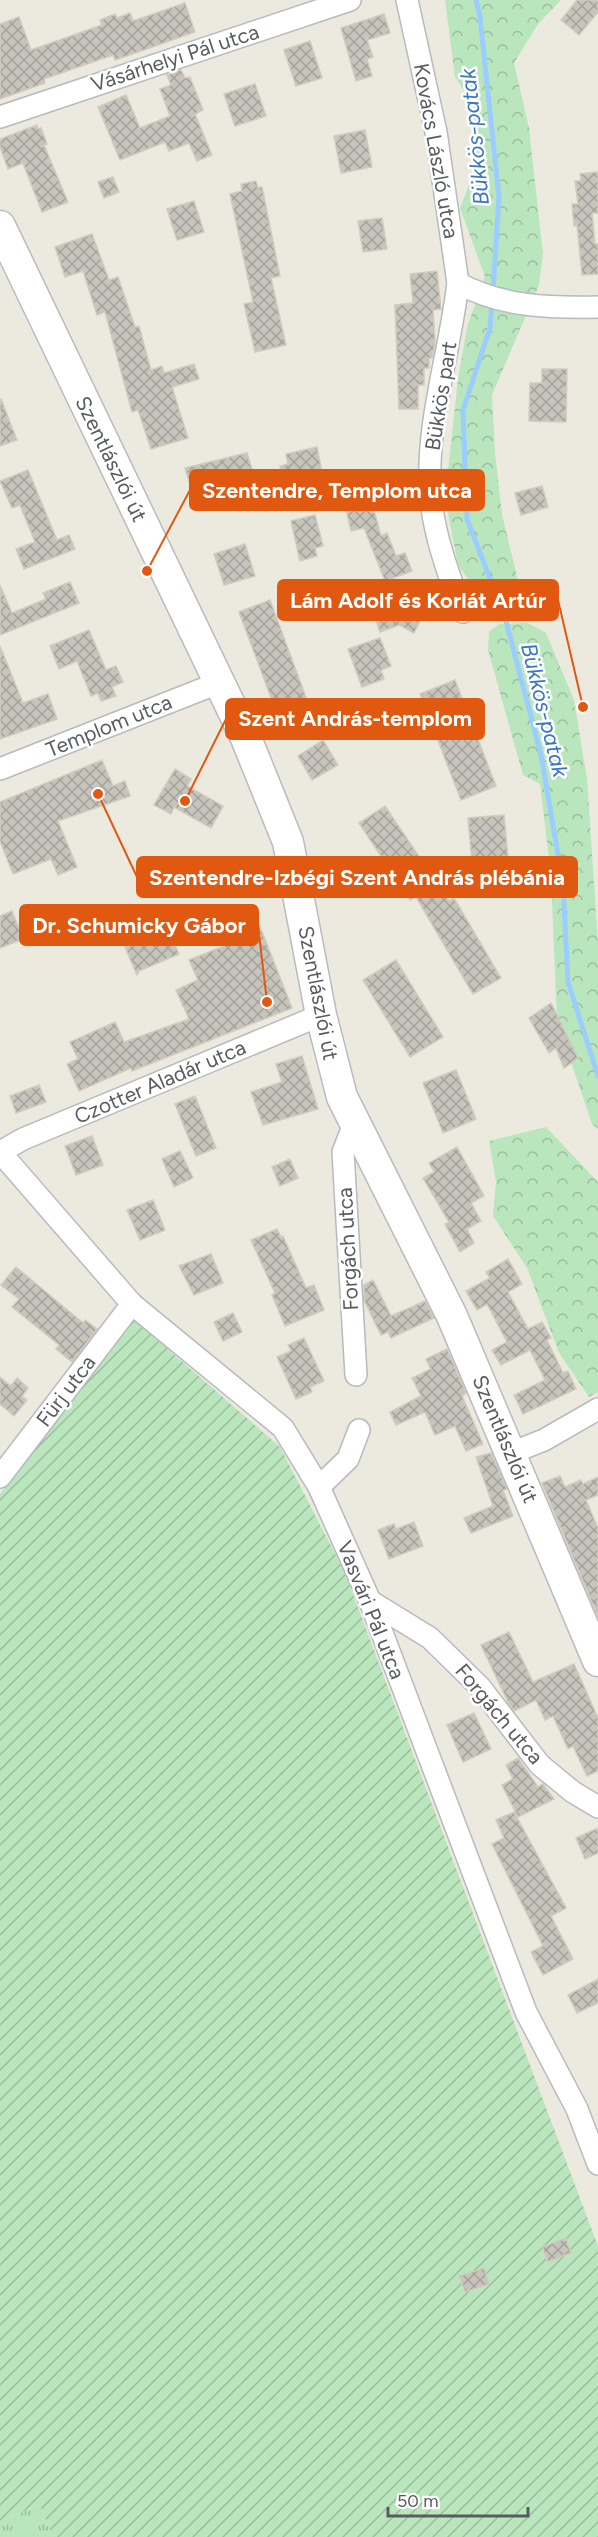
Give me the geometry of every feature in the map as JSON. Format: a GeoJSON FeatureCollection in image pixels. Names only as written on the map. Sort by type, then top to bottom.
{"type":"FeatureCollection","features":[{"type":"Feature","properties":{"kind":"main road","name":"Szentlászlói út"},"geometry":{"type":"LineString","coordinates":[[0,226],[246,738],[288,842],[321,1015],[338,1086],[354,1124],[452,1316],[598,1661]]}},
{"type":"Feature","properties":{"kind":"street","name":"Vásárhelyi Pál utca"},"geometry":{"type":"LineString","coordinates":[[0,117],[350,0]]}},
{"type":"Feature","properties":{"kind":"street","name":"Kovács László utca"},"geometry":{"type":"LineString","coordinates":[[407,0],[467,288]]}},
{"type":"Feature","properties":{"kind":"street"},"geometry":{"type":"LineString","coordinates":[[467,288],[540,308],[598,307]]}},
{"type":"Feature","properties":{"kind":"street","name":"Bükkös part"},"geometry":{"type":"LineString","coordinates":[[463,612],[440,541],[430,489],[435,411],[467,288]]}},
{"type":"Feature","properties":{"kind":"street","name":"Templom utca"},"geometry":{"type":"LineString","coordinates":[[0,769],[218,683]]}},
{"type":"Feature","properties":{"kind":"street","name":"Czotter Aladár utca"},"geometry":{"type":"LineString","coordinates":[[0,1152],[23,1139],[321,1015]]}},
{"type":"Feature","properties":{"kind":"street","name":"Forgách utca"},"geometry":{"type":"LineString","coordinates":[[354,1124],[343,1152],[356,1376]]}},
{"type":"Feature","properties":{"kind":"street","name":"Vasvári Pál utca"},"geometry":{"type":"LineString","coordinates":[[0,1152],[132,1304],[284,1428],[319,1487],[370,1601],[526,2012],[577,2109],[598,2164]]}},
{"type":"Feature","properties":{"kind":"street","name":"Fürj utca"},"geometry":{"type":"LineString","coordinates":[[0,1477],[132,1304]]}},
{"type":"Feature","properties":{"kind":"street"},"geometry":{"type":"LineString","coordinates":[[511,1453],[544,1440],[598,1409]]}},
{"type":"Feature","properties":{"kind":"street"},"geometry":{"type":"LineString","coordinates":[[319,1487],[348,1459],[359,1430]]}},
{"type":"Feature","properties":{"kind":"street","name":"Forgách utca"},"geometry":{"type":"LineString","coordinates":[[370,1601],[430,1638],[480,1687],[540,1765],[573,1792],[598,1807]]}},
{"type":"Feature","properties":{"kind":"green space"},"geometry":{"type":"Polygon","coordinates":[[[445,0],[561,0],[538,24],[514,63],[529,128],[543,254],[539,285],[492,395],[495,453],[502,514],[524,606],[490,609],[458,565],[445,498],[458,379],[467,327],[485,277],[460,208],[477,165],[474,106],[455,77],[445,0]]]}},
{"type":"Feature","properties":{"kind":"green space"},"geometry":{"type":"Polygon","coordinates":[[[528,623],[546,633],[574,700],[587,779],[598,943],[598,1129],[592,1124],[557,1021],[551,876],[540,784],[523,775],[488,650],[489,632],[499,624],[528,623]]]}},
{"type":"Feature","properties":{"kind":"green space"},"geometry":{"type":"Polygon","coordinates":[[[546,1127],[598,1182],[598,1392],[589,1397],[559,1353],[527,1268],[493,1216],[496,1182],[489,1141],[546,1127]]]}},
{"type":"Feature","properties":{"kind":"green space"},"geometry":{"type":"Polygon","coordinates":[[[131,1317],[280,1447],[345,1573],[598,2246],[598,2537],[53,2537],[39,2504],[0,2522],[0,1494],[131,1317]]]}},
{"type":"Feature","properties":{"kind":"green space"},"geometry":{"type":"Polygon","coordinates":[[[39,2504],[53,2537],[0,2537],[0,2522],[39,2504]]]}},
{"type":"Feature","properties":{"kind":"building"},"geometry":{"type":"Polygon","coordinates":[[[577,0],[598,0],[598,12],[579,35],[561,20],[577,0]]]}},
{"type":"Feature","properties":{"kind":"building"},"geometry":{"type":"Polygon","coordinates":[[[185,3],[195,32],[115,60],[113,55],[44,79],[45,83],[0,99],[0,24],[19,17],[31,50],[102,25],[100,20],[115,14],[117,18],[130,13],[133,21],[185,3]]]}},
{"type":"Feature","properties":{"kind":"building"},"geometry":{"type":"Polygon","coordinates":[[[384,14],[390,33],[367,40],[373,57],[367,59],[372,76],[356,81],[341,28],[384,14]]]}},
{"type":"Feature","properties":{"kind":"building"},"geometry":{"type":"Polygon","coordinates":[[[310,41],[322,78],[296,86],[284,50],[310,41]]]}},
{"type":"Feature","properties":{"kind":"building"},"geometry":{"type":"Polygon","coordinates":[[[181,70],[185,78],[190,77],[203,110],[195,114],[212,155],[197,161],[189,143],[169,151],[165,142],[120,160],[98,107],[126,95],[140,128],[170,116],[160,89],[171,85],[167,75],[181,70]]]}},
{"type":"Feature","properties":{"kind":"building"},"geometry":{"type":"Polygon","coordinates":[[[255,84],[266,116],[235,126],[224,94],[255,84]]]}},
{"type":"Feature","properties":{"kind":"building"},"geometry":{"type":"Polygon","coordinates":[[[37,125],[38,129],[41,128],[47,144],[44,145],[68,202],[42,212],[23,163],[8,169],[0,147],[0,139],[37,125]]]}},
{"type":"Feature","properties":{"kind":"building"},"geometry":{"type":"Polygon","coordinates":[[[365,130],[372,167],[341,173],[334,136],[365,130]]]}},
{"type":"Feature","properties":{"kind":"building"},"geometry":{"type":"Polygon","coordinates":[[[598,172],[598,213],[592,213],[595,244],[598,244],[598,274],[582,275],[577,225],[574,226],[572,204],[578,204],[575,181],[581,181],[580,174],[598,172]]]}},
{"type":"Feature","properties":{"kind":"building"},"geometry":{"type":"Polygon","coordinates":[[[113,177],[119,192],[104,198],[98,182],[113,177]]]}},
{"type":"Feature","properties":{"kind":"building"},"geometry":{"type":"Polygon","coordinates":[[[256,181],[258,188],[262,187],[280,276],[271,278],[286,345],[255,352],[244,304],[253,302],[230,194],[242,191],[241,184],[256,181]]]}},
{"type":"Feature","properties":{"kind":"building"},"geometry":{"type":"Polygon","coordinates":[[[194,201],[204,232],[177,240],[167,209],[194,201]]]}},
{"type":"Feature","properties":{"kind":"building"},"geometry":{"type":"Polygon","coordinates":[[[382,218],[387,249],[363,252],[358,221],[382,218]]]}},
{"type":"Feature","properties":{"kind":"building"},"geometry":{"type":"Polygon","coordinates":[[[92,234],[109,280],[118,277],[135,327],[139,326],[151,370],[162,366],[164,373],[194,364],[199,379],[172,387],[188,438],[151,449],[138,410],[132,412],[105,312],[97,315],[83,271],[65,277],[55,247],[92,234]]]}},
{"type":"Feature","properties":{"kind":"building"},"geometry":{"type":"Polygon","coordinates":[[[437,271],[441,309],[433,310],[435,343],[432,358],[429,358],[429,368],[424,368],[424,385],[418,385],[418,409],[399,409],[395,305],[413,303],[410,274],[437,271]]]}},
{"type":"Feature","properties":{"kind":"building"},"geometry":{"type":"Polygon","coordinates":[[[542,369],[567,369],[566,422],[529,421],[530,383],[542,383],[542,369]]]}},
{"type":"Feature","properties":{"kind":"building"},"geometry":{"type":"Polygon","coordinates":[[[0,400],[17,440],[0,446],[0,400]]]}},
{"type":"Feature","properties":{"kind":"building"},"geometry":{"type":"Polygon","coordinates":[[[317,447],[329,507],[315,511],[307,479],[284,484],[280,466],[288,464],[286,454],[317,447]]]}},
{"type":"Feature","properties":{"kind":"building"},"geometry":{"type":"Polygon","coordinates":[[[247,453],[254,476],[224,484],[226,492],[195,501],[185,468],[247,453]]]}},
{"type":"Feature","properties":{"kind":"building"},"geometry":{"type":"Polygon","coordinates":[[[28,470],[57,540],[69,535],[75,549],[24,569],[16,549],[35,542],[20,505],[12,508],[0,481],[28,470]]]}},
{"type":"Feature","properties":{"kind":"building"},"geometry":{"type":"Polygon","coordinates":[[[415,474],[418,492],[372,503],[381,536],[387,533],[396,556],[405,553],[412,571],[385,581],[364,528],[351,531],[342,492],[415,474]]]}},
{"type":"Feature","properties":{"kind":"building"},"geometry":{"type":"Polygon","coordinates":[[[542,486],[548,507],[521,515],[515,493],[542,486]]]}},
{"type":"Feature","properties":{"kind":"building"},"geometry":{"type":"Polygon","coordinates":[[[315,515],[323,546],[315,548],[317,556],[300,561],[291,521],[315,515]]]}},
{"type":"Feature","properties":{"kind":"building"},"geometry":{"type":"Polygon","coordinates":[[[245,544],[255,576],[224,585],[214,554],[245,544]]]}},
{"type":"Feature","properties":{"kind":"building"},"geometry":{"type":"Polygon","coordinates":[[[70,582],[79,603],[0,635],[0,585],[12,613],[46,599],[43,593],[70,582]]]}},
{"type":"Feature","properties":{"kind":"building"},"geometry":{"type":"Polygon","coordinates":[[[270,600],[307,700],[276,711],[239,612],[270,600]]]}},
{"type":"Feature","properties":{"kind":"building"},"geometry":{"type":"Polygon","coordinates":[[[402,604],[423,615],[414,633],[399,625],[380,632],[374,615],[402,604]]]}},
{"type":"Feature","properties":{"kind":"building"},"geometry":{"type":"Polygon","coordinates":[[[89,630],[106,670],[116,666],[123,682],[112,687],[116,696],[101,701],[98,693],[91,696],[77,661],[59,669],[50,646],[89,630]]]}},
{"type":"Feature","properties":{"kind":"building"},"geometry":{"type":"Polygon","coordinates":[[[380,638],[391,666],[381,670],[384,679],[362,687],[348,649],[380,638]]]}},
{"type":"Feature","properties":{"kind":"building"},"geometry":{"type":"Polygon","coordinates":[[[0,646],[23,703],[48,694],[57,719],[0,739],[0,646]]]}},
{"type":"Feature","properties":{"kind":"building"},"geometry":{"type":"Polygon","coordinates":[[[455,680],[496,786],[461,800],[420,694],[455,680]]]}},
{"type":"Feature","properties":{"kind":"building"},"geometry":{"type":"Polygon","coordinates":[[[323,740],[338,765],[312,780],[298,756],[323,740]]]}},
{"type":"Feature","properties":{"kind":"building"},"geometry":{"type":"Polygon","coordinates":[[[102,760],[113,786],[125,781],[130,796],[58,821],[77,867],[58,875],[51,859],[13,874],[0,841],[0,802],[102,760]]]}},
{"type":"Feature","properties":{"kind":"building"},"geometry":{"type":"Polygon","coordinates":[[[175,769],[191,779],[187,786],[223,806],[211,828],[174,807],[171,814],[154,805],[175,769]]]}},
{"type":"Feature","properties":{"kind":"building"},"geometry":{"type":"Polygon","coordinates":[[[385,806],[449,901],[454,898],[501,978],[473,994],[416,897],[410,900],[359,823],[385,806]]]}},
{"type":"Feature","properties":{"kind":"building"},"geometry":{"type":"Polygon","coordinates":[[[504,815],[510,880],[474,884],[468,818],[504,815]]]}},
{"type":"Feature","properties":{"kind":"building"},"geometry":{"type":"Polygon","coordinates":[[[12,911],[23,939],[0,948],[0,916],[12,911]]]}},
{"type":"Feature","properties":{"kind":"building"},"geometry":{"type":"Polygon","coordinates":[[[162,919],[150,946],[171,937],[179,954],[139,971],[137,975],[125,947],[130,946],[125,935],[162,919]]]}},
{"type":"Feature","properties":{"kind":"building"},"geometry":{"type":"Polygon","coordinates":[[[259,924],[292,1008],[132,1071],[131,1068],[79,1091],[67,1064],[78,1059],[70,1042],[115,1022],[124,1042],[189,1019],[176,990],[198,980],[189,960],[234,942],[231,936],[259,924]]]}},
{"type":"Feature","properties":{"kind":"building"},"geometry":{"type":"Polygon","coordinates":[[[396,960],[443,1037],[410,1057],[363,980],[396,960]]]}},
{"type":"Feature","properties":{"kind":"building"},"geometry":{"type":"Polygon","coordinates":[[[551,1003],[578,1058],[564,1068],[556,1048],[549,1053],[529,1018],[551,1003]]]}},
{"type":"Feature","properties":{"kind":"building"},"geometry":{"type":"Polygon","coordinates":[[[302,1056],[318,1109],[263,1125],[251,1092],[282,1082],[276,1064],[302,1056]]]}},
{"type":"Feature","properties":{"kind":"building"},"geometry":{"type":"Polygon","coordinates":[[[456,1070],[476,1119],[443,1133],[423,1083],[456,1070]]]}},
{"type":"Feature","properties":{"kind":"building"},"geometry":{"type":"Polygon","coordinates":[[[39,1085],[46,1102],[16,1113],[10,1096],[39,1085]]]}},
{"type":"Feature","properties":{"kind":"building"},"geometry":{"type":"Polygon","coordinates":[[[195,1096],[216,1148],[196,1156],[175,1104],[195,1096]]]}},
{"type":"Feature","properties":{"kind":"building"},"geometry":{"type":"Polygon","coordinates":[[[92,1136],[103,1165],[76,1175],[65,1146],[92,1136]]]}},
{"type":"Feature","properties":{"kind":"building"},"geometry":{"type":"Polygon","coordinates":[[[457,1147],[484,1196],[471,1203],[481,1221],[467,1229],[474,1243],[460,1252],[445,1224],[449,1222],[423,1178],[434,1172],[429,1163],[457,1147]]]}},
{"type":"Feature","properties":{"kind":"building"},"geometry":{"type":"Polygon","coordinates":[[[180,1151],[193,1178],[174,1187],[162,1159],[180,1151]]]}},
{"type":"Feature","properties":{"kind":"building"},"geometry":{"type":"Polygon","coordinates":[[[290,1159],[298,1178],[280,1186],[272,1167],[290,1159]]]}},
{"type":"Feature","properties":{"kind":"building"},"geometry":{"type":"Polygon","coordinates":[[[153,1200],[165,1230],[140,1240],[127,1210],[153,1200]]]}},
{"type":"Feature","properties":{"kind":"building"},"geometry":{"type":"Polygon","coordinates":[[[277,1229],[281,1237],[283,1236],[306,1288],[314,1285],[324,1310],[285,1326],[272,1295],[275,1293],[251,1240],[277,1229]]]}},
{"type":"Feature","properties":{"kind":"building"},"geometry":{"type":"Polygon","coordinates":[[[211,1254],[223,1283],[194,1295],[179,1266],[211,1254]]]}},
{"type":"Feature","properties":{"kind":"building"},"geometry":{"type":"Polygon","coordinates":[[[508,1259],[522,1284],[508,1292],[528,1329],[542,1322],[551,1338],[547,1340],[563,1373],[568,1371],[576,1389],[523,1414],[514,1395],[545,1380],[530,1350],[501,1365],[492,1350],[507,1342],[487,1304],[477,1310],[466,1291],[490,1278],[486,1272],[508,1259]]]}},
{"type":"Feature","properties":{"kind":"building"},"geometry":{"type":"Polygon","coordinates":[[[16,1267],[83,1323],[85,1320],[97,1329],[72,1362],[56,1349],[59,1345],[12,1307],[19,1299],[1,1285],[16,1267]]]}},
{"type":"Feature","properties":{"kind":"building"},"geometry":{"type":"Polygon","coordinates":[[[373,1280],[391,1316],[425,1301],[434,1318],[391,1338],[388,1332],[381,1335],[364,1300],[364,1285],[373,1280]]]}},
{"type":"Feature","properties":{"kind":"building"},"geometry":{"type":"Polygon","coordinates":[[[233,1313],[242,1332],[223,1341],[214,1322],[233,1313]]]}},
{"type":"Feature","properties":{"kind":"building"},"geometry":{"type":"Polygon","coordinates":[[[304,1338],[324,1381],[310,1387],[312,1392],[296,1399],[277,1357],[291,1351],[288,1345],[304,1338]]]}},
{"type":"Feature","properties":{"kind":"building"},"geometry":{"type":"Polygon","coordinates":[[[447,1349],[466,1393],[462,1396],[483,1444],[466,1451],[455,1426],[435,1435],[425,1412],[396,1425],[390,1412],[421,1396],[412,1378],[431,1369],[426,1359],[447,1349]]]}},
{"type":"Feature","properties":{"kind":"building"},"geometry":{"type":"Polygon","coordinates":[[[0,1377],[11,1386],[17,1378],[28,1388],[22,1396],[27,1400],[14,1416],[0,1404],[0,1377]]]}},
{"type":"Feature","properties":{"kind":"building"},"geometry":{"type":"Polygon","coordinates":[[[491,1453],[507,1489],[503,1490],[513,1516],[471,1533],[464,1518],[493,1506],[476,1457],[491,1453]]]}},
{"type":"Feature","properties":{"kind":"building"},"geometry":{"type":"Polygon","coordinates":[[[560,1476],[565,1487],[581,1480],[583,1484],[598,1477],[598,1495],[586,1500],[598,1528],[598,1617],[542,1483],[560,1476]]]}},
{"type":"Feature","properties":{"kind":"building"},"geometry":{"type":"Polygon","coordinates":[[[414,1522],[423,1546],[389,1559],[378,1530],[394,1524],[396,1529],[414,1522]]]}},
{"type":"Feature","properties":{"kind":"building"},"geometry":{"type":"Polygon","coordinates":[[[509,1632],[533,1682],[574,1664],[598,1718],[598,1771],[587,1776],[573,1746],[568,1749],[553,1716],[545,1720],[536,1700],[514,1711],[509,1704],[481,1645],[509,1632]]]}},
{"type":"Feature","properties":{"kind":"building"},"geometry":{"type":"Polygon","coordinates":[[[474,1713],[491,1749],[463,1762],[447,1725],[474,1713]]]}},
{"type":"Feature","properties":{"kind":"building"},"geometry":{"type":"Polygon","coordinates":[[[518,1758],[538,1787],[543,1784],[554,1799],[518,1817],[502,1785],[513,1779],[506,1765],[518,1758]]]}},
{"type":"Feature","properties":{"kind":"building"},"geometry":{"type":"Polygon","coordinates":[[[514,1812],[566,1908],[551,1916],[573,1959],[543,1975],[531,1952],[543,1946],[492,1844],[504,1838],[496,1820],[514,1812]]]}},
{"type":"Feature","properties":{"kind":"building"},"geometry":{"type":"Polygon","coordinates":[[[598,1828],[598,1853],[585,1859],[576,1838],[598,1828]]]}},
{"type":"Feature","properties":{"kind":"building"},"geometry":{"type":"Polygon","coordinates":[[[598,1979],[598,2003],[577,2013],[568,1995],[598,1979]]]}},
{"type":"Feature","properties":{"kind":"building"},"geometry":{"type":"Polygon","coordinates":[[[566,2238],[571,2253],[548,2262],[542,2247],[566,2238]]]}},
{"type":"Feature","properties":{"kind":"building"},"geometry":{"type":"Polygon","coordinates":[[[484,2268],[489,2284],[465,2292],[459,2276],[484,2268]]]}},
{"type":"Feature","properties":{"kind":"waterway","name":"Bükkös-patak"},"geometry":{"type":"LineString","coordinates":[[476,0],[480,17],[499,197],[493,291]]}},
{"type":"Feature","properties":{"kind":"waterway","name":"Bükkös-patak"},"geometry":{"type":"LineString","coordinates":[[492,303],[490,328],[463,410],[467,519],[505,617],[541,755],[563,884],[568,982],[598,1076]]}},
{"type":"Feature","properties":{"kind":"place","name":"Szentendre, Templom utca"},"geometry":{"type":"Point","coordinates":[147,571]}},
{"type":"Feature","properties":{"kind":"place","name":"Lám Adolf és Korlát Artúr"},"geometry":{"type":"Point","coordinates":[583,707]}},
{"type":"Feature","properties":{"kind":"place","name":"Szentendre-Izbégi Szent András plébánia"},"geometry":{"type":"Point","coordinates":[98,794]}},
{"type":"Feature","properties":{"kind":"place","name":"Szent András-templom"},"geometry":{"type":"Point","coordinates":[185,801]}},
{"type":"Feature","properties":{"kind":"place","name":"Dr. Schumicky Gábor"},"geometry":{"type":"Point","coordinates":[267,1002]}}]}
